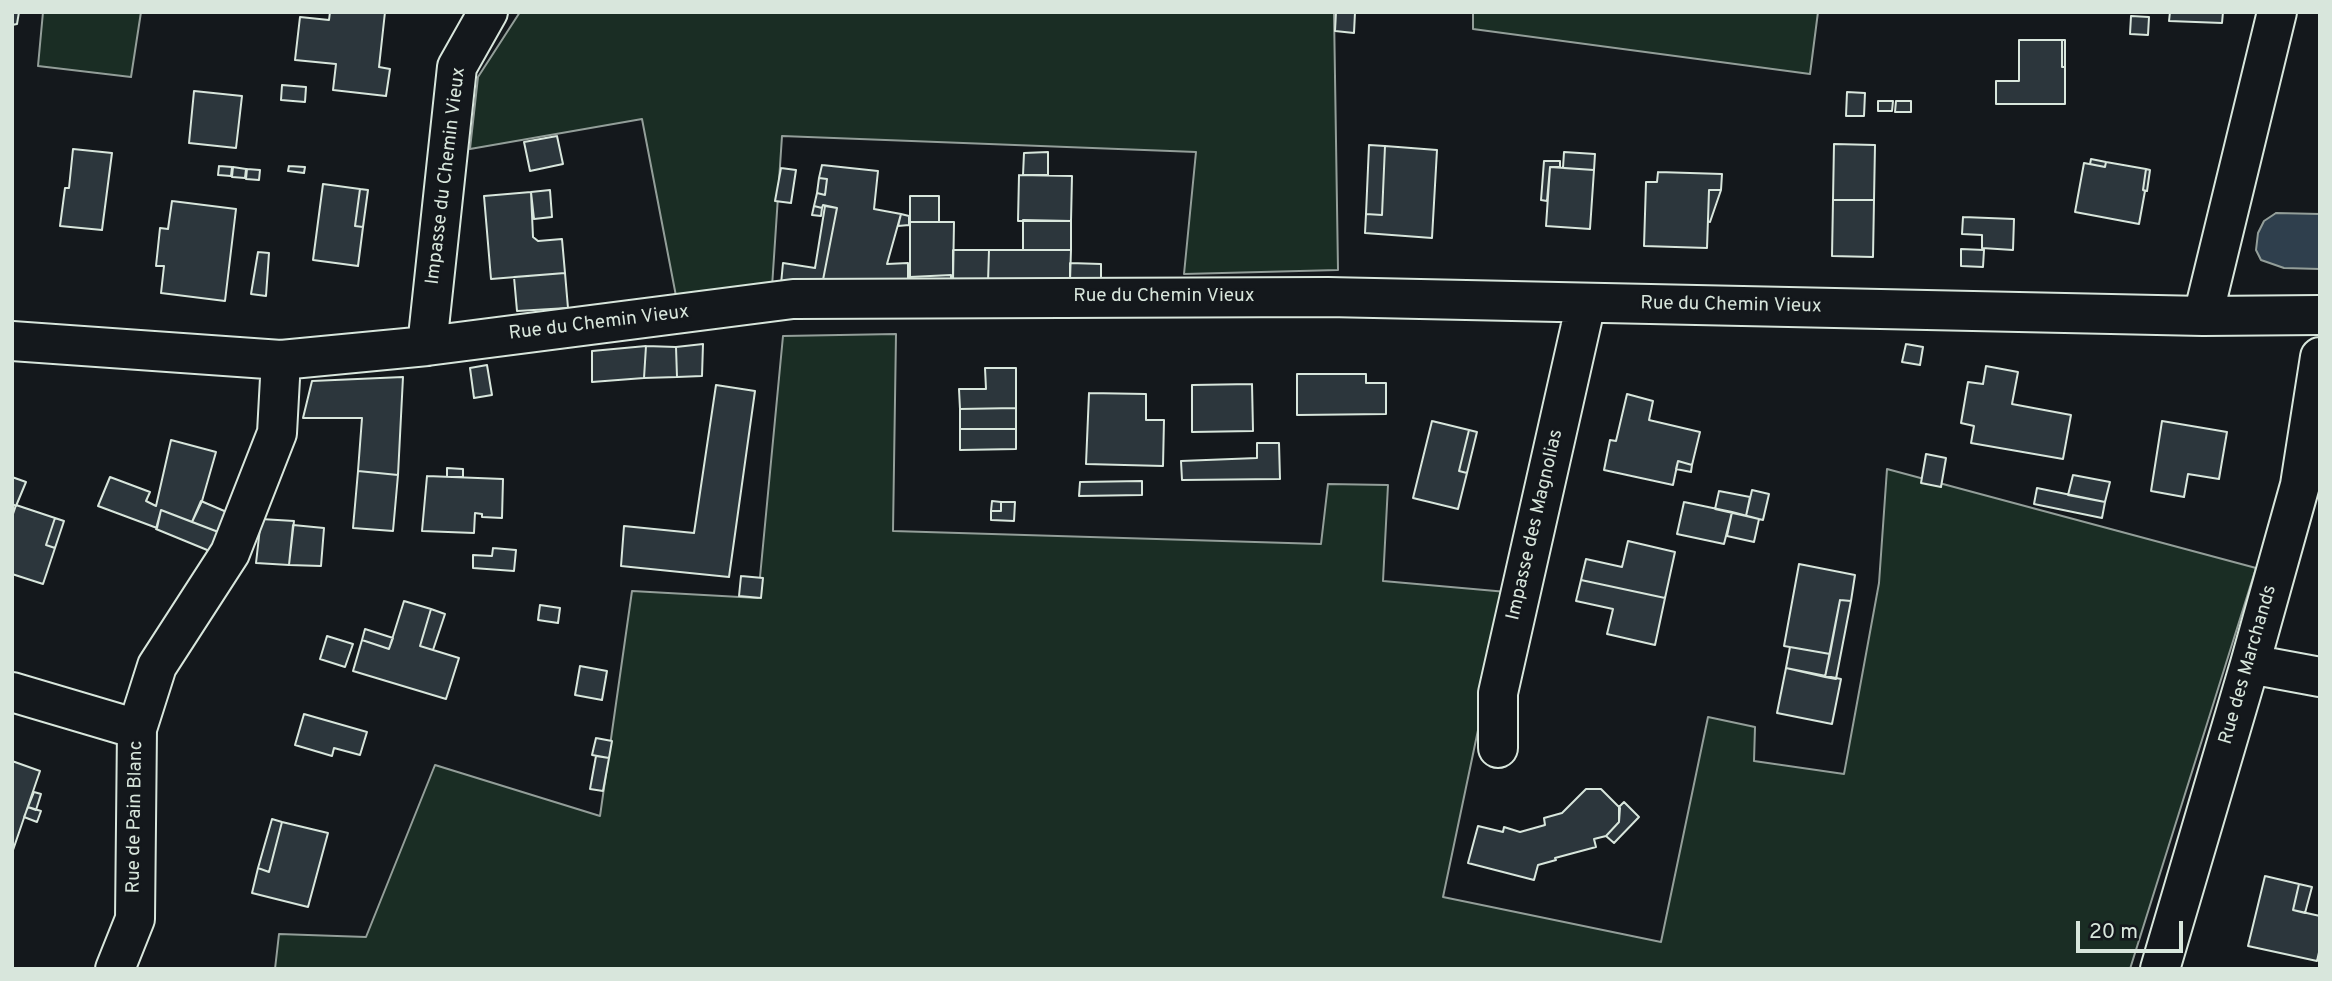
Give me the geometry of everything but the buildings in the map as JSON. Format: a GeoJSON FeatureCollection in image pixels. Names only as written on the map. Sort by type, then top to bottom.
{"type":"FeatureCollection","features":[{"type":"Feature","properties":{"kind":"street","name":"Impasse du Chemin Vieux"},"geometry":{"type":"LineString","coordinates":[[427,346],[457,67],[488,12]]}},
{"type":"Feature","properties":{"kind":"street"},"geometry":{"type":"LineString","coordinates":[[2203,316],[2277,12]]}},
{"type":"Feature","properties":{"kind":"street","name":"Rue du Chemin Vieux"},"geometry":{"type":"LineString","coordinates":[[12,341],[281,360],[427,346],[793,299],[1328,297],[2203,316],[2320,315]]}},
{"type":"Feature","properties":{"kind":"street","name":"Impasse des Magnolias"},"geometry":{"type":"LineString","coordinates":[[1498,748],[1498,693],[1586,303]]}},
{"type":"Feature","properties":{"kind":"street","name":"Rue des Marchands"},"geometry":{"type":"LineString","coordinates":[[2165,968],[2300,485],[2320,357]]}},
{"type":"Feature","properties":{"kind":"street","name":"Rue de Pain Blanc"},"geometry":{"type":"LineString","coordinates":[[115,969],[135,919],[137,729],[157,666],[230,553],[277,433],[281,360]]}},
{"type":"Feature","properties":{"kind":"street"},"geometry":{"type":"LineString","coordinates":[[2250,664],[2320,677]]}},
{"type":"Feature","properties":{"kind":"street"},"geometry":{"type":"LineString","coordinates":[[12,692],[137,729]]}},
{"type":"Feature","properties":{"kind":"green space"},"geometry":{"type":"Polygon","coordinates":[[[43,12],[141,12],[131,77],[38,66],[43,12]]]}},
{"type":"Feature","properties":{"kind":"green space"},"geometry":{"type":"Polygon","coordinates":[[[520,12],[1334,12],[1338,270],[1184,274],[1196,152],[782,136],[772,287],[676,296],[642,119],[470,149],[478,77],[520,12]]]}},
{"type":"Feature","properties":{"kind":"green space"},"geometry":{"type":"Polygon","coordinates":[[[1473,12],[1818,12],[1810,74],[1473,29],[1473,12]]]}},
{"type":"Feature","properties":{"kind":"green space"},"geometry":{"type":"Polygon","coordinates":[[[896,334],[893,531],[1321,544],[1328,484],[1388,485],[1383,581],[1507,592],[1443,897],[1661,942],[1708,717],[1755,727],[1754,761],[1844,774],[1879,583],[1887,469],[2256,568],[2130,969],[275,969],[279,934],[366,937],[435,765],[600,816],[632,591],[758,598],[783,336],[896,334]]]}},
{"type":"Feature","properties":{"kind":"water"},"geometry":{"type":"Polygon","coordinates":[[[2276,213],[2320,214],[2320,269],[2284,268],[2261,260],[2256,250],[2258,233],[2264,221],[2276,213]]]}}]}
